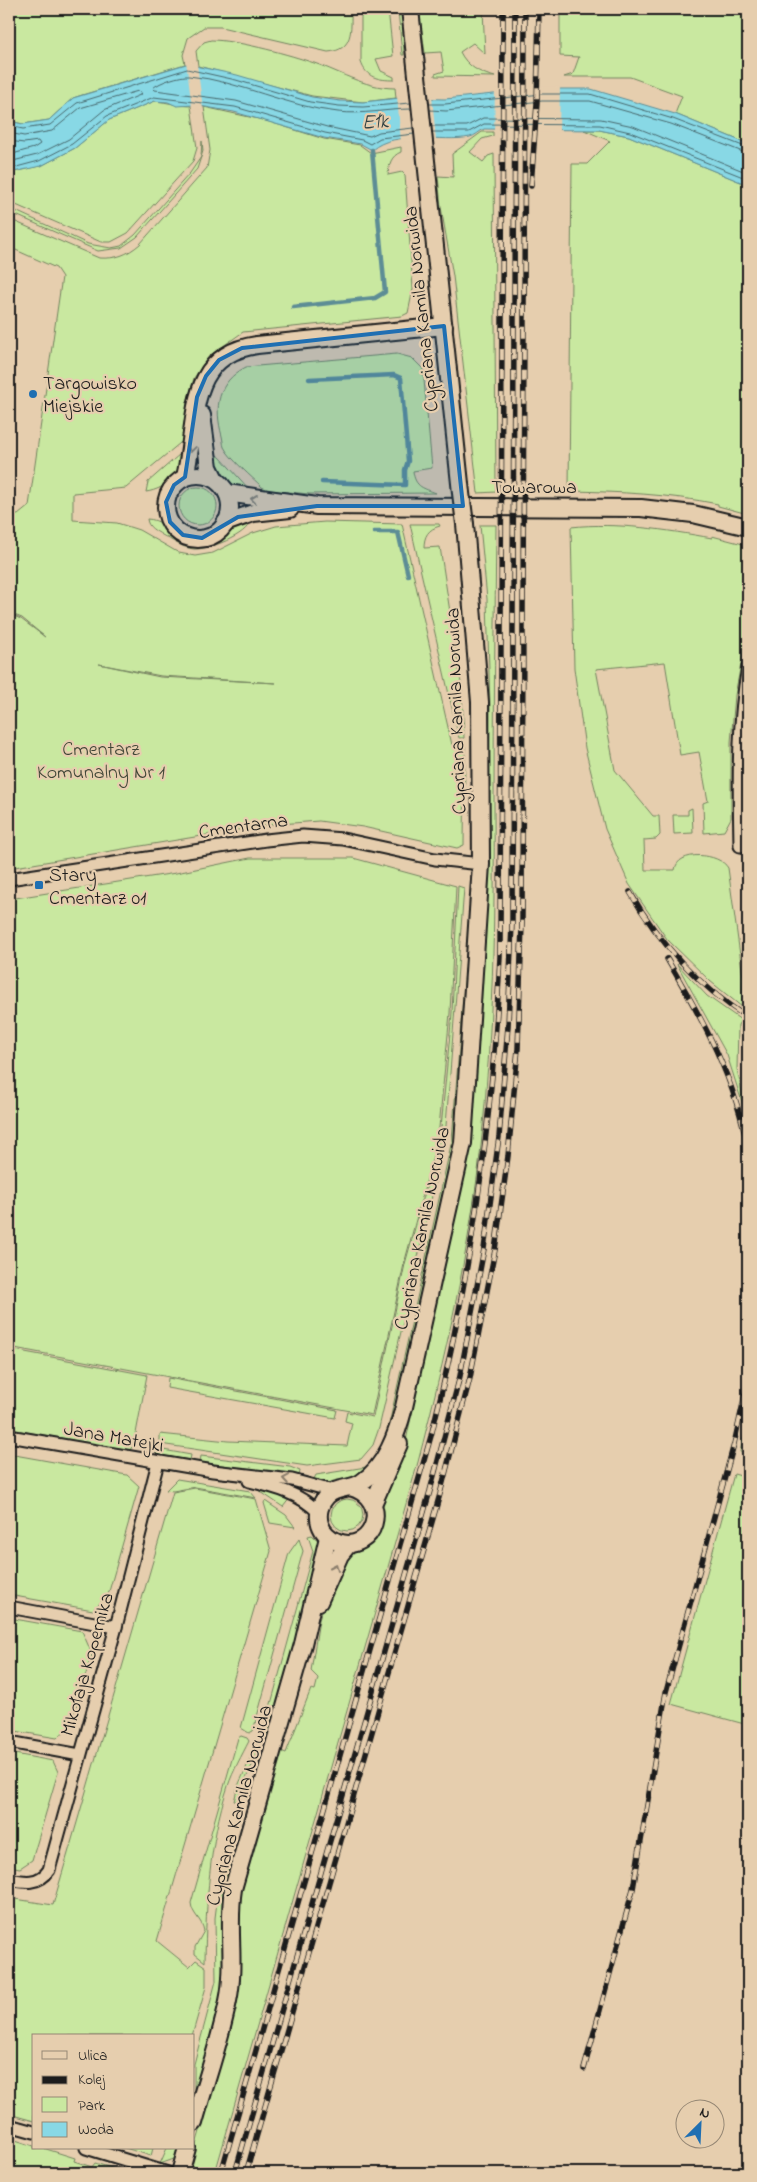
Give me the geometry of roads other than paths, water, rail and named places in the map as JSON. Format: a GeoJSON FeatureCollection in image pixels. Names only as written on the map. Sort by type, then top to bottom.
{"type":"FeatureCollection","features":[{"type":"Feature","properties":{"kind":"street","name":"Cypriana Kamila Norwida"},"geometry":{"type":"LineString","coordinates":[[350,1488],[362,1482],[385,1455],[394,1440],[404,1408],[463,1143],[481,864],[480,702],[462,493],[410,9]]}},
{"type":"Feature","properties":{"kind":"street"},"geometry":{"type":"LineString","coordinates":[[185,477],[192,447],[194,412],[201,386],[219,360],[242,348],[444,326]]}},
{"type":"Feature","properties":{"kind":"street"},"geometry":{"type":"LineString","coordinates":[[201,386],[200,399],[209,467],[215,480],[227,493],[230,503],[225,524],[219,531],[202,538],[192,538],[176,530],[166,512],[166,502],[174,486],[185,477],[200,475],[215,480]]}},
{"type":"Feature","properties":{"kind":"street","name":"Towarowa"},"geometry":{"type":"LineString","coordinates":[[227,493],[317,506]]}},
{"type":"Feature","properties":{"kind":"street","name":"Towarowa"},"geometry":{"type":"LineString","coordinates":[[225,524],[253,513],[317,506],[621,507],[683,513],[748,527]]}},
{"type":"Feature","properties":{"kind":"street"},"geometry":{"type":"LineString","coordinates":[[748,668],[741,725],[739,791],[740,846],[748,846]]}},
{"type":"Feature","properties":{"kind":"street","name":"Cmentarna"},"geometry":{"type":"LineString","coordinates":[[9,879],[303,836],[343,839],[435,859],[481,864]]}},
{"type":"Feature","properties":{"kind":"street","name":"Cypriana Kamila Norwida"},"geometry":{"type":"LineString","coordinates":[[373,1504],[396,1456],[404,1408]]}},
{"type":"Feature","properties":{"kind":"street","name":"Jana Matejki"},"geometry":{"type":"LineString","coordinates":[[9,1436],[213,1471],[292,1480],[333,1491]]}},
{"type":"Feature","properties":{"kind":"street","name":"Mikołaja Kopernika"},"geometry":{"type":"LineString","coordinates":[[9,1879],[29,1882],[41,1879],[46,1875],[51,1863],[116,1627],[158,1462]]}},
{"type":"Feature","properties":{"kind":"street","name":"Jana Matejki"},"geometry":{"type":"LineString","coordinates":[[213,1471],[288,1492],[311,1505],[319,1513]]}},
{"type":"Feature","properties":{"kind":"street"},"geometry":{"type":"LineString","coordinates":[[350,1488],[364,1493],[373,1504],[376,1513],[372,1530],[366,1537],[349,1544],[341,1543],[328,1537],[321,1526],[319,1513],[321,1504],[333,1491],[350,1488]]}},
{"type":"Feature","properties":{"kind":"street","name":"Cypriana Kamila Norwida"},"geometry":{"type":"LineString","coordinates":[[195,2119],[228,2001],[232,1974],[229,1921],[233,1889],[303,1644],[328,1537]]}},
{"type":"Feature","properties":{"kind":"street","name":"Cypriana Kamila Norwida"},"geometry":{"type":"LineString","coordinates":[[303,1644],[340,1555],[349,1544]]}},
{"type":"Feature","properties":{"kind":"street"},"geometry":{"type":"LineString","coordinates":[[9,1607],[116,1627]]}},
{"type":"Feature","properties":{"kind":"street"},"geometry":{"type":"LineString","coordinates":[[9,1742],[80,1755]]}},
{"type":"Feature","properties":{"kind":"street"},"geometry":{"type":"LineString","coordinates":[[9,2125],[32,2131]]}},
{"type":"Feature","properties":{"kind":"street"},"geometry":{"type":"LineString","coordinates":[[93,2150],[168,2173]]}},
{"type":"Feature","properties":{"kind":"street"},"geometry":{"type":"LineString","coordinates":[[180,2173],[186,2150]]}},
{"type":"Feature","properties":{"kind":"water","name":"Ełk"},"geometry":{"type":"Polygon","coordinates":[[[186,64],[237,75],[312,97],[340,101],[363,102],[400,98],[445,99],[542,89],[591,89],[675,114],[748,144],[748,185],[629,136],[599,130],[484,129],[472,136],[459,138],[406,138],[393,140],[372,150],[361,144],[324,138],[234,112],[194,105],[177,106],[168,102],[155,101],[109,120],[75,148],[41,166],[9,173],[9,121],[23,124],[49,120],[73,98],[186,64]]]}},
{"type":"Feature","properties":{"kind":"waterway"},"geometry":{"type":"LineString","coordinates":[[293,307],[375,298],[385,292],[372,150]]}},
{"type":"Feature","properties":{"kind":"waterway"},"geometry":{"type":"LineString","coordinates":[[309,379],[394,375],[401,378],[408,461],[405,470],[405,485],[322,482]]}},
{"type":"Feature","properties":{"kind":"waterway"},"geometry":{"type":"LineString","coordinates":[[374,532],[398,532],[408,575]]}},
{"type":"Feature","properties":{"kind":"railway"},"geometry":{"type":"LineString","coordinates":[[221,2173],[431,1436],[458,1317],[469,1258],[486,1138],[497,1017],[500,956],[503,9]]}},
{"type":"Feature","properties":{"kind":"railway"},"geometry":{"type":"LineString","coordinates":[[235,2173],[430,1491],[460,1376],[484,1249],[499,1137],[508,1026],[512,923],[515,9]]}},
{"type":"Feature","properties":{"kind":"railway"},"geometry":{"type":"LineString","coordinates":[[246,2173],[440,1494],[470,1378],[495,1250],[508,1156],[518,1049],[522,924],[525,9]]}},
{"type":"Feature","properties":{"kind":"railway"},"geometry":{"type":"LineString","coordinates":[[531,186],[537,103],[539,9]]}},
{"type":"Feature","properties":{"kind":"railway"},"geometry":{"type":"LineString","coordinates":[[630,892],[641,911],[667,946],[697,978],[748,1018]]}},
{"type":"Feature","properties":{"kind":"railway"},"geometry":{"type":"LineString","coordinates":[[667,959],[705,1028],[727,1075],[743,1124],[748,1150]]}},
{"type":"Feature","properties":{"kind":"railway"},"geometry":{"type":"LineString","coordinates":[[584,2069],[633,1889],[666,1692],[734,1444],[748,1381]]}},
{"type":"Feature","properties":{"kind":"place","name":"Targowisko Miejskie"},"geometry":{"type":"Point","coordinates":[33,394]}},
{"type":"Feature","properties":{"kind":"place","name":"Stary Cmentarz 01"},"geometry":{"type":"Point","coordinates":[39,885]}},
{"type":"Feature","properties":{"kind":"park label","name":"Cmentarz Komunalny Nr 1"},"geometry":{"type":"Point","coordinates":[101,760]}}]}
